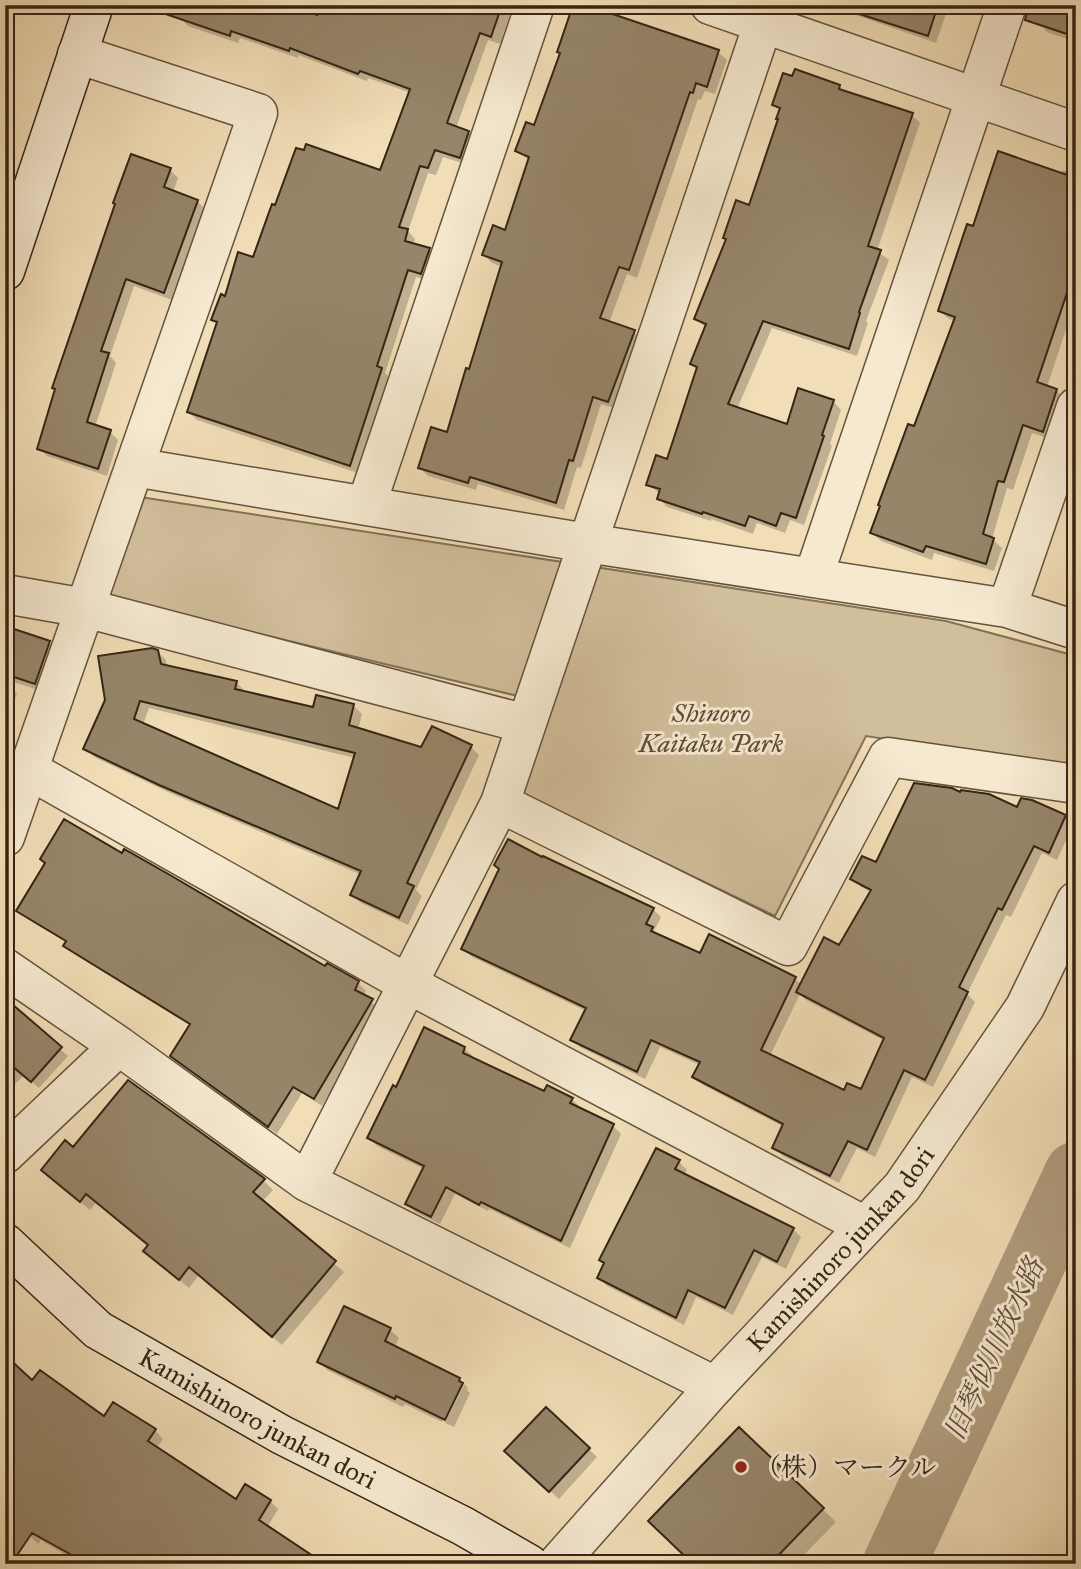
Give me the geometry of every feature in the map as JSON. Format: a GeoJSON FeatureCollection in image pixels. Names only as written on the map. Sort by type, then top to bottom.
{"type":"FeatureCollection","features":[{"type":"Feature","properties":{"kind":"street"},"geometry":{"type":"LineString","coordinates":[[5,271],[94,5]]}},
{"type":"Feature","properties":{"kind":"street"},"geometry":{"type":"LineString","coordinates":[[366,506],[536,5]]}},
{"type":"Feature","properties":{"kind":"street"},"geometry":{"type":"LineString","coordinates":[[710,5],[1076,132]]}},
{"type":"Feature","properties":{"kind":"street"},"geometry":{"type":"LineString","coordinates":[[813,578],[1007,5]]}},
{"type":"Feature","properties":{"kind":"street"},"geometry":{"type":"LineString","coordinates":[[307,1182],[500,803],[763,24]]}},
{"type":"Feature","properties":{"kind":"street"},"geometry":{"type":"LineString","coordinates":[[5,837],[258,113],[77,54]]}},
{"type":"Feature","properties":{"kind":"street"},"geometry":{"type":"LineString","coordinates":[[1007,608],[1076,407]]}},
{"type":"Feature","properties":{"kind":"street"},"geometry":{"type":"LineString","coordinates":[[134,467],[1007,608],[1076,630]]}},
{"type":"Feature","properties":{"kind":"street"},"geometry":{"type":"LineString","coordinates":[[5,594],[85,608],[526,724]]}},
{"type":"Feature","properties":{"kind":"street"},"geometry":{"type":"LineString","coordinates":[[500,803],[788,946],[888,757],[1076,784]]}},
{"type":"Feature","properties":{"kind":"street"},"geometry":{"type":"LineString","coordinates":[[29,770],[408,984],[865,1226]]}},
{"type":"Feature","properties":{"kind":"street","name":"Kamishinoro junkan dori"},"geometry":{"type":"LineString","coordinates":[[557,1564],[715,1386],[902,1187],[1025,1006],[1076,901]]}},
{"type":"Feature","properties":{"kind":"street"},"geometry":{"type":"LineString","coordinates":[[5,968],[119,1046],[307,1182],[715,1386]]}},
{"type":"Feature","properties":{"kind":"street"},"geometry":{"type":"LineString","coordinates":[[5,1154],[119,1046]]}},
{"type":"Feature","properties":{"kind":"street","name":"Kamishinoro junkan dori"},"geometry":{"type":"LineString","coordinates":[[5,1243],[98,1330],[282,1436],[463,1526],[529,1564]]}},
{"type":"Feature","properties":{"kind":"green space","name":"Shinoro Kaitaku Park"},"geometry":{"type":"Polygon","coordinates":[[[140,497],[946,621],[1076,656],[1076,768],[866,736],[775,916],[520,793],[547,703],[106,597],[140,497]]]}},
{"type":"Feature","properties":{"kind":"building"},"geometry":{"type":"Polygon","coordinates":[[[155,5],[289,5],[317,15],[318,5],[502,5],[491,37],[480,33],[447,123],[469,131],[460,158],[435,150],[428,168],[420,166],[399,227],[408,229],[405,241],[430,248],[421,274],[408,270],[377,366],[382,368],[350,466],[187,412],[217,322],[211,320],[221,294],[225,296],[238,252],[253,257],[296,148],[304,150],[306,144],[380,170],[410,89],[360,71],[358,74],[290,48],[289,51],[231,31],[230,36],[154,10],[155,5]]]}},
{"type":"Feature","properties":{"kind":"building"},"geometry":{"type":"Polygon","coordinates":[[[573,5],[586,5],[719,50],[707,87],[696,83],[693,93],[690,92],[629,270],[619,267],[600,318],[635,330],[608,402],[593,397],[573,461],[569,460],[556,503],[470,477],[468,483],[418,468],[431,427],[447,432],[466,368],[469,369],[502,262],[482,255],[493,225],[505,230],[529,157],[515,151],[526,122],[534,125],[560,53],[557,52],[573,5]]]}},
{"type":"Feature","properties":{"kind":"building"},"geometry":{"type":"Polygon","coordinates":[[[851,5],[938,5],[928,36],[850,11],[851,5]]]}},
{"type":"Feature","properties":{"kind":"building"},"geometry":{"type":"Polygon","coordinates":[[[1028,5],[1076,5],[1076,37],[1025,20],[1028,5]]]}},
{"type":"Feature","properties":{"kind":"building"},"geometry":{"type":"Polygon","coordinates":[[[795,69],[840,85],[839,89],[913,113],[868,246],[881,250],[849,349],[763,321],[728,404],[787,424],[798,388],[834,400],[796,518],[781,513],[776,526],[749,516],[745,526],[657,499],[660,489],[646,485],[656,455],[667,459],[697,367],[690,364],[706,324],[694,319],[726,239],[723,238],[736,200],[749,205],[778,119],[780,108],[772,105],[783,73],[792,76],[795,69]]]}},
{"type":"Feature","properties":{"kind":"building"},"geometry":{"type":"Polygon","coordinates":[[[998,151],[1076,178],[1076,266],[1037,382],[1057,389],[1043,432],[1023,425],[1004,482],[998,481],[983,534],[994,538],[986,564],[926,546],[923,552],[870,533],[908,424],[914,426],[955,317],[938,311],[967,224],[973,226],[998,151]]]}},
{"type":"Feature","properties":{"kind":"building"},"geometry":{"type":"Polygon","coordinates":[[[131,154],[171,168],[164,187],[198,200],[164,293],[126,279],[101,351],[109,353],[87,422],[111,430],[98,469],[37,449],[55,389],[52,388],[131,154]]]}},
{"type":"Feature","properties":{"kind":"building"},"geometry":{"type":"Polygon","coordinates":[[[5,626],[50,641],[35,684],[5,674],[5,626]]]}},
{"type":"Feature","properties":{"kind":"building"},"geometry":{"type":"Polygon","coordinates":[[[152,648],[158,650],[161,664],[237,681],[235,689],[313,707],[316,695],[354,704],[349,725],[421,747],[432,726],[472,745],[407,883],[414,886],[399,918],[350,895],[361,871],[159,785],[83,749],[105,700],[98,656],[152,648]],[[140,701],[134,719],[338,809],[355,753],[140,701]]]}},
{"type":"Feature","properties":{"kind":"building"},"geometry":{"type":"Polygon","coordinates":[[[914,783],[952,788],[960,792],[989,794],[1017,807],[1021,798],[1032,800],[1066,815],[1049,853],[1034,846],[1002,910],[998,908],[959,987],[968,992],[925,1080],[904,1070],[867,1150],[848,1141],[830,1176],[772,1148],[783,1124],[692,1077],[700,1062],[651,1040],[637,1072],[570,1040],[586,1008],[461,949],[499,869],[494,865],[508,839],[654,908],[646,924],[653,927],[651,931],[700,953],[709,934],[796,977],[761,1050],[844,1090],[847,1083],[861,1089],[884,1038],[796,992],[824,937],[839,945],[871,890],[850,879],[862,856],[876,862],[914,783]]]}},
{"type":"Feature","properties":{"kind":"building"},"geometry":{"type":"Polygon","coordinates":[[[64,819],[122,853],[124,849],[325,966],[327,963],[359,981],[355,990],[373,999],[314,1099],[293,1087],[268,1127],[170,1056],[190,1024],[63,946],[66,941],[16,911],[45,863],[40,859],[64,819]]]}},
{"type":"Feature","properties":{"kind":"building"},"geometry":{"type":"Polygon","coordinates":[[[5,998],[62,1047],[31,1082],[5,1060],[5,998]]]}},
{"type":"Feature","properties":{"kind":"building"},"geometry":{"type":"Polygon","coordinates":[[[424,1027],[465,1047],[463,1053],[544,1091],[547,1085],[573,1098],[570,1103],[614,1124],[561,1241],[481,1202],[479,1205],[446,1187],[431,1217],[405,1204],[424,1166],[367,1138],[393,1085],[396,1087],[424,1027]]]}},
{"type":"Feature","properties":{"kind":"building"},"geometry":{"type":"Polygon","coordinates":[[[128,1080],[264,1178],[253,1192],[336,1261],[272,1337],[189,1267],[179,1280],[143,1251],[148,1245],[86,1194],[80,1202],[41,1170],[65,1140],[73,1147],[128,1080]]]}},
{"type":"Feature","properties":{"kind":"building"},"geometry":{"type":"Polygon","coordinates":[[[656,1148],[680,1160],[675,1169],[794,1228],[777,1262],[754,1250],[725,1308],[688,1290],[676,1318],[597,1278],[604,1263],[599,1260],[656,1148]]]}},
{"type":"Feature","properties":{"kind":"building"},"geometry":{"type":"Polygon","coordinates":[[[344,1306],[391,1328],[385,1341],[460,1378],[459,1381],[463,1383],[445,1420],[317,1362],[344,1306]]]}},
{"type":"Feature","properties":{"kind":"building"},"geometry":{"type":"Polygon","coordinates":[[[5,1355],[32,1380],[40,1370],[104,1416],[113,1402],[156,1429],[148,1441],[236,1499],[245,1484],[271,1500],[259,1520],[325,1564],[88,1564],[32,1533],[11,1564],[5,1564],[5,1355]]]}},
{"type":"Feature","properties":{"kind":"building"},"geometry":{"type":"Polygon","coordinates":[[[546,1407],[590,1448],[549,1492],[504,1451],[546,1407]]]}},
{"type":"Feature","properties":{"kind":"building","name":"（株）マークル"},"geometry":{"type":"Polygon","coordinates":[[[739,1427],[824,1508],[770,1564],[693,1564],[648,1521],[739,1427]]]}},
{"type":"Feature","properties":{"kind":"waterway","name":"旧琴似川放水路"},"geometry":{"type":"LineString","coordinates":[[894,1564],[1076,1173]]}},
{"type":"Feature","properties":{"kind":"place","name":"（株）マークル"},"geometry":{"type":"Point","coordinates":[741,1467]}}]}
